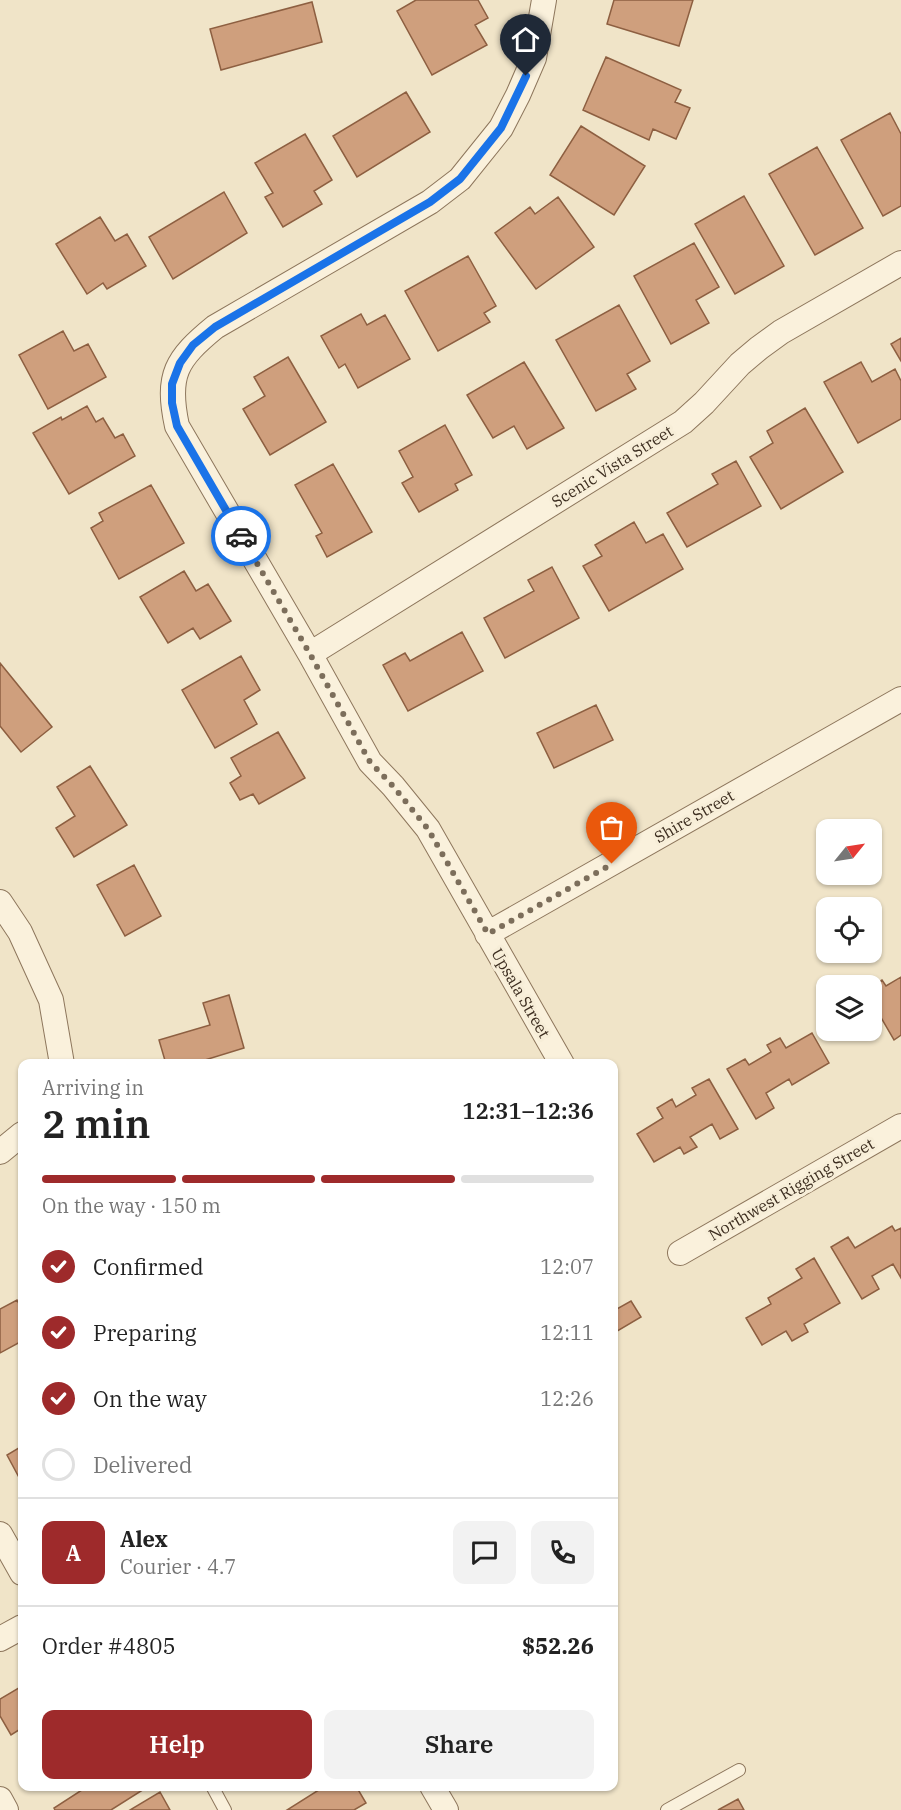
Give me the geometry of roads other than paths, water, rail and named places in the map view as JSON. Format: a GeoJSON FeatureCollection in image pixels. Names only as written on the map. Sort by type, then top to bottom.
{"type":"FeatureCollection","features":[{"type":"Feature","properties":{"kind":"street","name":"Upsala Street"},"geometry":{"type":"LineString","coordinates":[[544,0],[534,58],[518,95],[501,128],[460,179],[430,202],[215,327],[193,345],[180,363],[172,384],[172,403],[177,426],[370,762],[428,829],[559,1059]]}},
{"type":"Feature","properties":{"kind":"street","name":"Scenic Vista Street"},"geometry":{"type":"LineString","coordinates":[[310,654],[683,422],[759,348],[781,332],[901,263]]}},
{"type":"Feature","properties":{"kind":"street","name":"Shire Street"},"geometry":{"type":"LineString","coordinates":[[488,934],[901,699]]}},
{"type":"Feature","properties":{"kind":"street"},"geometry":{"type":"LineString","coordinates":[[0,902],[20,932],[51,1000],[61,1059]]}},
{"type":"Feature","properties":{"kind":"street","name":"Northwest Rigging Street"},"geometry":{"type":"LineString","coordinates":[[680,1253],[901,1125]]}},
{"type":"Feature","properties":{"kind":"street"},"geometry":{"type":"LineString","coordinates":[[0,1152],[18,1137]]}},
{"type":"Feature","properties":{"kind":"street"},"geometry":{"type":"LineString","coordinates":[[0,1534],[18,1566]]}},
{"type":"Feature","properties":{"kind":"street"},"geometry":{"type":"LineString","coordinates":[[0,1639],[18,1629]]}},
{"type":"Feature","properties":{"kind":"street"},"geometry":{"type":"LineString","coordinates":[[435,1791],[446,1810]]}},
{"type":"Feature","properties":{"kind":"street"},"geometry":{"type":"LineString","coordinates":[[0,1799],[6,1810]]}},
{"type":"Feature","properties":{"kind":"lane"},"geometry":{"type":"LineString","coordinates":[[667,1810],[739,1770]]}},
{"type":"Feature","properties":{"kind":"lane"},"geometry":{"type":"LineString","coordinates":[[215,1791],[225,1810]]}}]}
